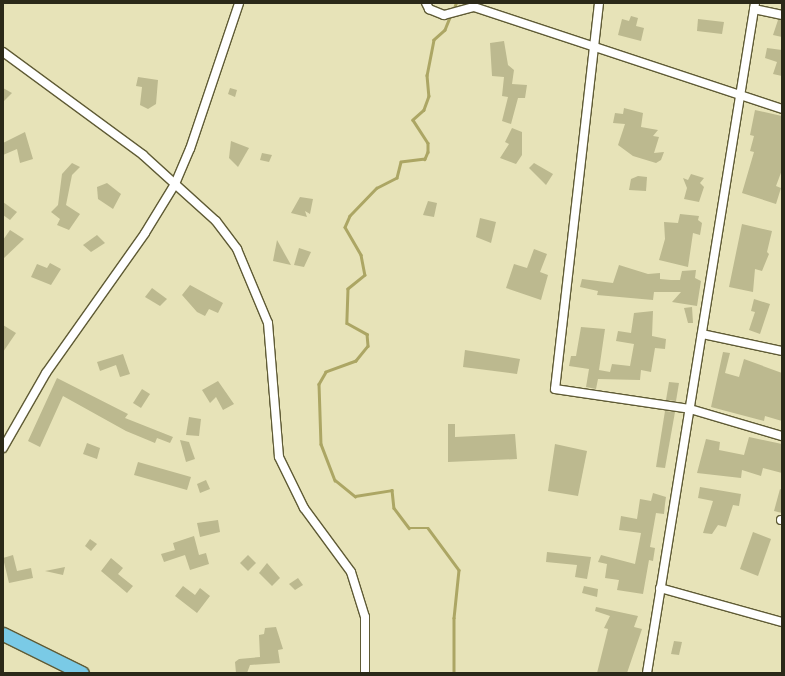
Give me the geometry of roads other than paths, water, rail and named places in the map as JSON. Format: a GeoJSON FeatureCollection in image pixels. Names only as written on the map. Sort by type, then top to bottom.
{"type":"FeatureCollection","features":[{"type":"Feature","properties":{"kind":"highway"},"geometry":{"type":"LineString","coordinates":[[3,634],[82,673]]}},
{"type":"Feature","properties":{"kind":"street"},"geometry":{"type":"LineString","coordinates":[[3,448],[46,373],[145,233],[174,184],[190,149],[239,3]]}},
{"type":"Feature","properties":{"kind":"street"},"geometry":{"type":"LineString","coordinates":[[426,3],[429,9],[444,15],[474,7],[593,49],[782,109]]}},
{"type":"Feature","properties":{"kind":"street"},"geometry":{"type":"LineString","coordinates":[[599,3],[556,389],[690,409],[782,436]]}},
{"type":"Feature","properties":{"kind":"street"},"geometry":{"type":"LineString","coordinates":[[647,673],[741,97],[754,6],[782,15]]}},
{"type":"Feature","properties":{"kind":"street"},"geometry":{"type":"LineString","coordinates":[[3,52],[143,155],[216,221],[237,249],[268,323],[279,457],[304,508],[351,572],[365,617],[365,673]]}},
{"type":"Feature","properties":{"kind":"street"},"geometry":{"type":"LineString","coordinates":[[702,334],[782,351]]}},
{"type":"Feature","properties":{"kind":"street"},"geometry":{"type":"LineString","coordinates":[[660,588],[782,622]]}},
{"type":"Feature","properties":{"kind":"waterway"},"geometry":{"type":"LineString","coordinates":[[453,10],[456,3]]}},
{"type":"Feature","properties":{"kind":"waterway"},"geometry":{"type":"LineString","coordinates":[[451,15],[445,30],[434,40],[427,75],[429,96],[424,110],[413,120],[428,143],[428,152],[425,159],[401,162],[397,178],[377,188],[350,216],[345,227],[361,255],[365,275],[348,289],[347,323],[367,334],[368,346],[356,361],[326,372],[319,384],[321,444],[335,480],[355,496],[392,490],[394,508],[409,528],[428,528],[459,570],[454,618],[454,673]]}}]}
